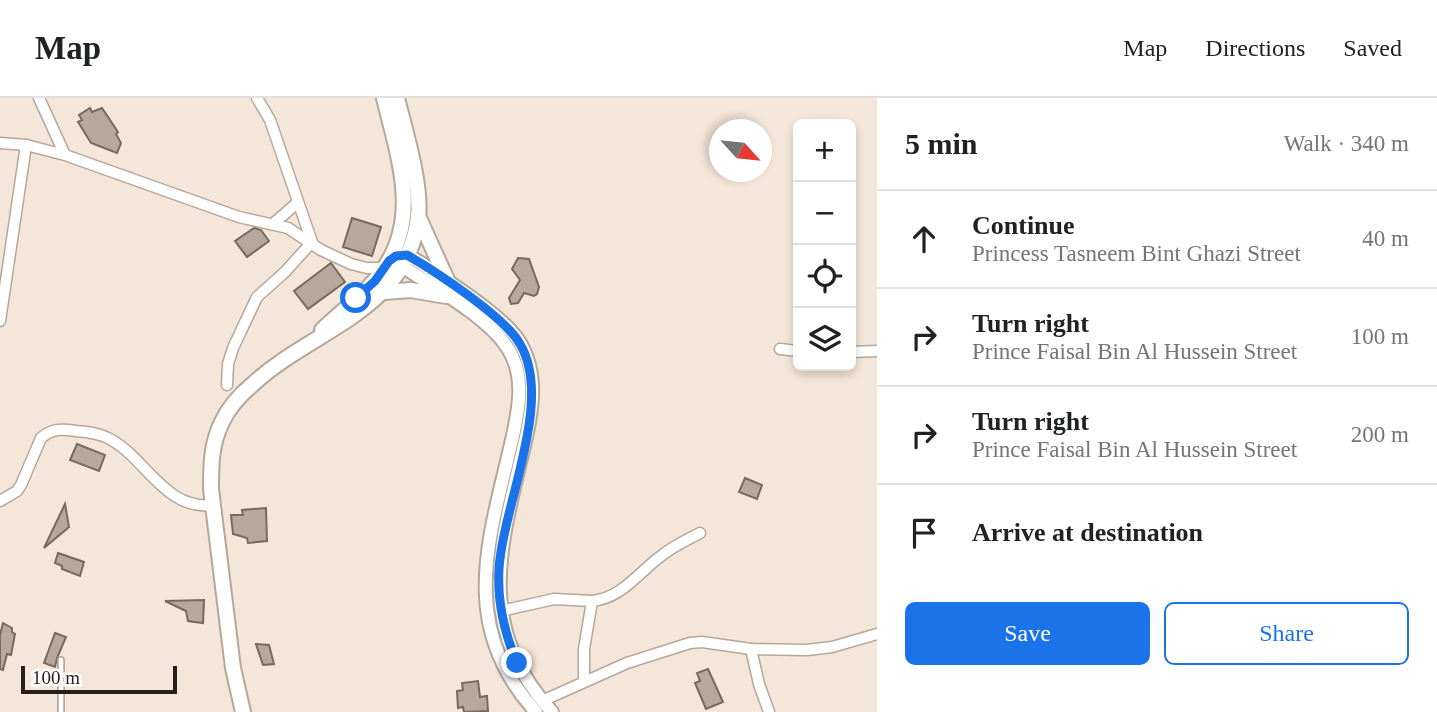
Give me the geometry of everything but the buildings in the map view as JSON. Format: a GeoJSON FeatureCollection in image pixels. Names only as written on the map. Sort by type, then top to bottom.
{"type":"FeatureCollection","features":[{"type":"Feature","properties":{"kind":"main road"},"geometry":{"type":"LineString","coordinates":[[243,712],[230,644],[211,461],[222,421],[239,397],[264,373],[309,342],[369,287],[384,268],[400,256],[405,205],[400,167],[384,98]]}},
{"type":"Feature","properties":{"kind":"main road"},"geometry":{"type":"LineString","coordinates":[[384,292],[447,289],[418,216],[410,152],[397,98]]}},
{"type":"Feature","properties":{"kind":"main road"},"geometry":{"type":"LineString","coordinates":[[309,342],[343,325],[384,292],[418,216]]}},
{"type":"Feature","properties":{"kind":"street"},"geometry":{"type":"LineString","coordinates":[[39,98],[65,155]]}},
{"type":"Feature","properties":{"kind":"street"},"geometry":{"type":"LineString","coordinates":[[257,98],[270,120],[312,242]]}},
{"type":"Feature","properties":{"kind":"street"},"geometry":{"type":"LineString","coordinates":[[0,143],[26,145],[65,155],[229,213],[295,232],[321,250],[351,264],[384,268]]}},
{"type":"Feature","properties":{"kind":"street"},"geometry":{"type":"LineString","coordinates":[[0,321],[26,145]]}},
{"type":"Feature","properties":{"kind":"street"},"geometry":{"type":"LineString","coordinates":[[273,224],[297,203]]}},
{"type":"Feature","properties":{"kind":"street"},"geometry":{"type":"LineString","coordinates":[[228,385],[228,364],[233,348],[257,297],[312,242]]}},
{"type":"Feature","properties":{"kind":"street"},"geometry":{"type":"LineString","coordinates":[[400,256],[503,323],[525,354],[532,378],[527,434],[500,554],[498,587],[501,611],[517,663],[539,707]]}},
{"type":"Feature","properties":{"kind":"street"},"geometry":{"type":"LineString","coordinates":[[447,289],[502,340],[508,347],[516,369],[520,389],[518,415],[488,541],[485,586],[487,608],[500,658],[511,678],[539,707],[552,712]]}},
{"type":"Feature","properties":{"kind":"street"},"geometry":{"type":"LineString","coordinates":[[780,349],[793,350]]}},
{"type":"Feature","properties":{"kind":"street"},"geometry":{"type":"LineString","coordinates":[[856,352],[877,351]]}},
{"type":"Feature","properties":{"kind":"street"},"geometry":{"type":"LineString","coordinates":[[0,501],[22,485],[41,438],[46,433],[60,429],[105,436],[118,444],[175,497],[201,506],[214,505]]}},
{"type":"Feature","properties":{"kind":"street"},"geometry":{"type":"LineString","coordinates":[[501,611],[554,599],[601,600],[618,592],[663,554],[700,533]]}},
{"type":"Feature","properties":{"kind":"street"},"geometry":{"type":"LineString","coordinates":[[584,681],[584,649],[592,601]]}},
{"type":"Feature","properties":{"kind":"street"},"geometry":{"type":"LineString","coordinates":[[539,707],[584,681],[626,663],[690,643],[702,642],[751,649],[816,649],[877,634]]}},
{"type":"Feature","properties":{"kind":"street"},"geometry":{"type":"LineString","coordinates":[[751,649],[769,712]]}},
{"type":"Feature","properties":{"kind":"lane"},"geometry":{"type":"LineString","coordinates":[[61,660],[61,712]]}},
{"type":"Feature","properties":{"kind":"route"},"geometry":{"type":"LineString","coordinates":[[356,298],[375,281],[389,261],[396,256],[407,255],[503,323],[525,354],[533,392],[527,434],[500,554],[498,587],[505,630],[517,663]]}}]}
